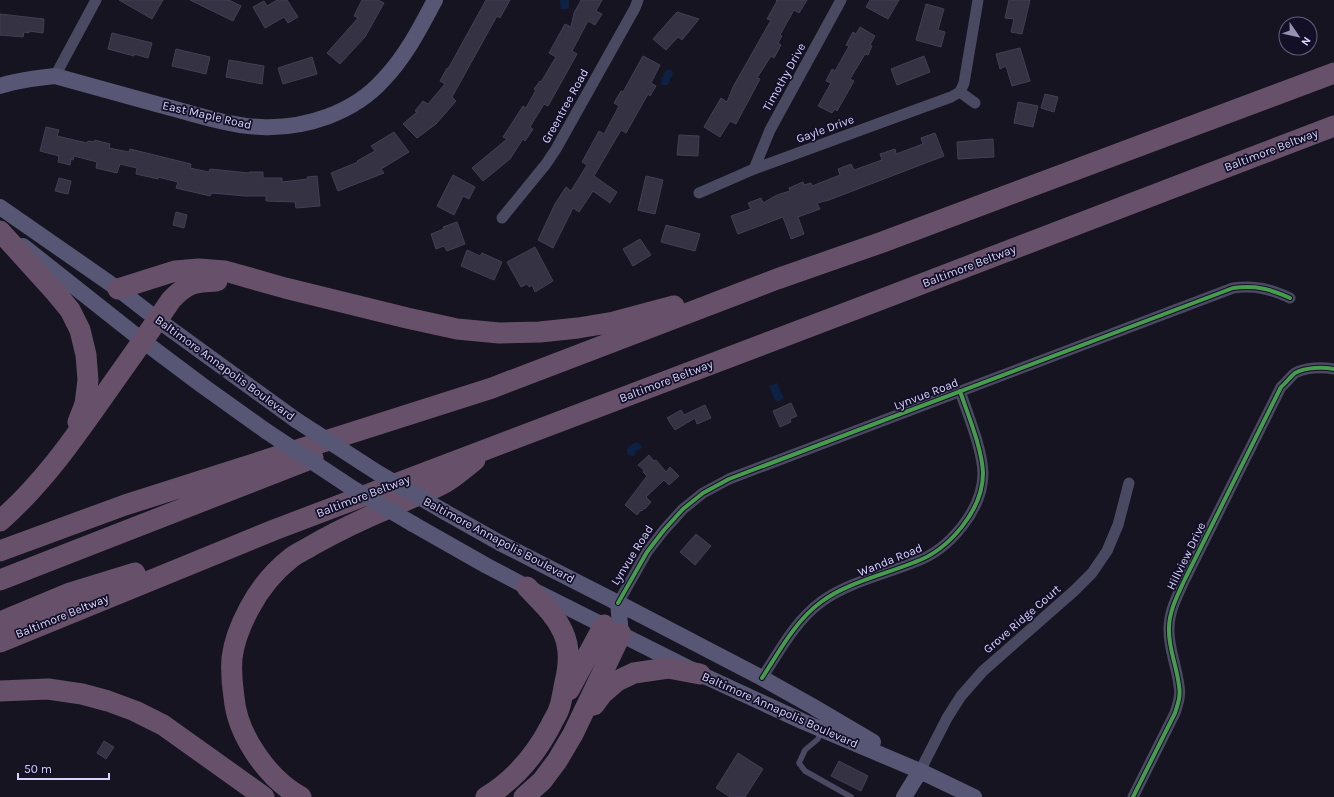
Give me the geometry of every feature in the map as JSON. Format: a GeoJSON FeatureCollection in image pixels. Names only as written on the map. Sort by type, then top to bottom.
{"type":"FeatureCollection","features":[{"type":"Feature","properties":{"kind":"highway"},"geometry":{"type":"LineString","coordinates":[[0,580],[492,388],[778,279],[880,243],[1334,73]]}},
{"type":"Feature","properties":{"kind":"highway","name":"Baltimore Beltway"},"geometry":{"type":"LineString","coordinates":[[0,642],[274,530],[1334,126]]}},
{"type":"Feature","properties":{"kind":"highway"},"geometry":{"type":"LineString","coordinates":[[0,232],[70,310],[80,330],[86,355],[88,380],[85,404],[70,443]]}},
{"type":"Feature","properties":{"kind":"highway"},"geometry":{"type":"LineString","coordinates":[[118,289],[175,271],[199,269],[224,271],[285,288],[407,318],[457,329],[499,333],[540,332],[614,322],[778,279]]}},
{"type":"Feature","properties":{"kind":"highway"},"geometry":{"type":"LineString","coordinates":[[0,521],[41,481],[70,443],[171,300],[180,291],[190,284],[224,281],[285,288]]}},
{"type":"Feature","properties":{"kind":"highway"},"geometry":{"type":"LineString","coordinates":[[0,551],[124,505],[492,388]]}},
{"type":"Feature","properties":{"kind":"highway"},"geometry":{"type":"LineString","coordinates":[[301,797],[278,780],[263,765],[240,725],[234,702],[232,657],[237,634],[249,609],[257,595],[273,574],[292,557],[359,521],[446,482],[494,446]]}},
{"type":"Feature","properties":{"kind":"highway"},"geometry":{"type":"LineString","coordinates":[[0,622],[70,594],[274,530]]}},
{"type":"Feature","properties":{"kind":"highway"},"geometry":{"type":"LineString","coordinates":[[527,587],[554,616],[564,633],[568,654],[568,671],[559,710]]}},
{"type":"Feature","properties":{"kind":"highway"},"geometry":{"type":"LineString","coordinates":[[486,797],[498,790],[515,775],[531,756],[546,734],[559,710],[613,629]]}},
{"type":"Feature","properties":{"kind":"highway"},"geometry":{"type":"LineString","coordinates":[[573,734],[613,629]]}},
{"type":"Feature","properties":{"kind":"highway"},"geometry":{"type":"LineString","coordinates":[[524,797],[542,781],[602,694],[617,681],[634,673],[668,668],[700,674]]}},
{"type":"Feature","properties":{"kind":"highway"},"geometry":{"type":"LineString","coordinates":[[0,691],[48,689],[82,694],[108,701],[135,711],[163,725],[264,797]]}},
{"type":"Feature","properties":{"kind":"main road","name":"East Maple Road"},"geometry":{"type":"LineString","coordinates":[[0,86],[31,78],[54,76],[199,116],[227,122],[260,127],[287,126],[314,122],[361,100],[384,80],[405,53],[435,0]]}},
{"type":"Feature","properties":{"kind":"main road","name":"Baltimore Annapolis Boulevard"},"geometry":{"type":"LineString","coordinates":[[0,207],[118,289],[158,320],[296,420],[378,473],[500,543],[618,602],[762,678],[812,706],[920,771]]}},
{"type":"Feature","properties":{"kind":"main road","name":"Baltimore Annapolis Boulevard"},"geometry":{"type":"LineString","coordinates":[[0,228],[143,341],[266,431],[352,488],[413,524],[527,587],[700,674],[821,730],[920,771],[974,797]]}},
{"type":"Feature","properties":{"kind":"main road"},"geometry":{"type":"LineString","coordinates":[[613,629],[618,602]]}},
{"type":"Feature","properties":{"kind":"main road"},"geometry":{"type":"LineString","coordinates":[[904,797],[920,771]]}},
{"type":"Feature","properties":{"kind":"street"},"geometry":{"type":"LineString","coordinates":[[54,76],[96,0]]}},
{"type":"Feature","properties":{"kind":"street","name":"Greentree Road"},"geometry":{"type":"LineString","coordinates":[[502,218],[546,164],[556,149],[638,0]]}},
{"type":"Feature","properties":{"kind":"street","name":"Timothy Drive"},"geometry":{"type":"LineString","coordinates":[[754,169],[770,130],[841,0]]}},
{"type":"Feature","properties":{"kind":"street"},"geometry":{"type":"LineString","coordinates":[[975,103],[960,92],[964,83],[978,0]]}},
{"type":"Feature","properties":{"kind":"street","name":"Gayle Drive"},"geometry":{"type":"LineString","coordinates":[[700,193],[754,169],[951,97],[960,92]]}},
{"type":"Feature","properties":{"kind":"street","name":"Lynvue Road"},"geometry":{"type":"LineString","coordinates":[[618,602],[647,552],[664,530],[683,509],[703,493],[729,478],[1234,288],[1247,286],[1262,287],[1290,298]]}},
{"type":"Feature","properties":{"kind":"street","name":"Hillview Drive"},"geometry":{"type":"LineString","coordinates":[[1133,797],[1175,713],[1179,699],[1180,686],[1170,646],[1169,627],[1174,603],[1185,578],[1281,387],[1296,373],[1325,368],[1334,369]]}},
{"type":"Feature","properties":{"kind":"street","name":"Wanda Road"},"geometry":{"type":"LineString","coordinates":[[762,678],[790,635],[804,617],[821,602],[845,588],[918,561],[942,548],[960,530],[980,492],[983,473],[980,452],[960,391]]}},
{"type":"Feature","properties":{"kind":"street","name":"Grove Ridge Court"},"geometry":{"type":"LineString","coordinates":[[920,771],[947,718],[961,696],[983,671],[1092,574],[1108,551],[1118,525],[1129,483]]}},
{"type":"Feature","properties":{"kind":"lane"},"geometry":{"type":"LineString","coordinates":[[821,730],[818,739],[805,750],[799,763],[805,771],[851,797]]}},
{"type":"Feature","properties":{"kind":"water"},"geometry":{"type":"Polygon","coordinates":[[[560,0],[569,0],[569,8],[561,9],[560,0]]]}},
{"type":"Feature","properties":{"kind":"water"},"geometry":{"type":"Polygon","coordinates":[[[669,69],[673,74],[667,85],[662,85],[661,79],[666,70],[669,69]]]}},
{"type":"Feature","properties":{"kind":"water"},"geometry":{"type":"Polygon","coordinates":[[[777,383],[784,399],[776,402],[769,386],[777,383]]]}},
{"type":"Feature","properties":{"kind":"water"},"geometry":{"type":"Polygon","coordinates":[[[637,442],[642,446],[642,448],[636,451],[635,455],[633,456],[628,455],[627,450],[630,445],[637,442]]]}},
{"type":"Feature","properties":{"kind":"building"},"geometry":{"type":"Polygon","coordinates":[[[119,0],[163,0],[152,19],[119,0]]]}},
{"type":"Feature","properties":{"kind":"building"},"geometry":{"type":"Polygon","coordinates":[[[190,0],[229,0],[241,6],[233,21],[190,0]]]}},
{"type":"Feature","properties":{"kind":"building"},"geometry":{"type":"Polygon","coordinates":[[[277,0],[287,0],[298,17],[288,23],[284,17],[265,28],[253,7],[264,1],[267,6],[277,0]]]}},
{"type":"Feature","properties":{"kind":"building"},"geometry":{"type":"Polygon","coordinates":[[[362,0],[378,0],[384,3],[365,37],[340,64],[327,53],[358,18],[354,16],[362,0]]]}},
{"type":"Feature","properties":{"kind":"building"},"geometry":{"type":"Polygon","coordinates":[[[486,0],[510,0],[500,18],[497,16],[452,97],[456,101],[436,124],[417,138],[403,124],[417,112],[415,111],[423,101],[428,104],[445,84],[440,81],[486,0]]]}},
{"type":"Feature","properties":{"kind":"building"},"geometry":{"type":"Polygon","coordinates":[[[581,0],[602,0],[596,11],[602,14],[595,25],[588,21],[572,51],[577,54],[548,106],[544,104],[530,127],[533,129],[525,141],[523,139],[510,159],[483,181],[472,168],[507,139],[503,137],[523,106],[526,108],[536,90],[534,89],[540,81],[541,82],[556,57],[549,53],[565,24],[571,27],[574,13],[581,0]]]}},
{"type":"Feature","properties":{"kind":"building"},"geometry":{"type":"Polygon","coordinates":[[[776,0],[807,0],[799,13],[794,10],[780,35],[782,36],[778,43],[781,45],[774,58],[771,56],[757,78],[760,79],[736,124],[730,121],[720,137],[704,127],[721,98],[727,102],[733,87],[771,20],[767,19],[777,1],[776,0]]]}},
{"type":"Feature","properties":{"kind":"building"},"geometry":{"type":"Polygon","coordinates":[[[870,0],[899,0],[888,19],[866,7],[870,0]]]}},
{"type":"Feature","properties":{"kind":"building"},"geometry":{"type":"Polygon","coordinates":[[[1009,0],[1030,0],[1022,34],[1011,32],[1014,19],[1005,18],[1009,0]]]}},
{"type":"Feature","properties":{"kind":"building"},"geometry":{"type":"Polygon","coordinates":[[[926,4],[944,9],[938,30],[945,32],[941,47],[916,40],[926,4]]]}},
{"type":"Feature","properties":{"kind":"building"},"geometry":{"type":"Polygon","coordinates":[[[677,12],[699,19],[682,40],[678,37],[666,50],[653,39],[677,12]]]}},
{"type":"Feature","properties":{"kind":"building"},"geometry":{"type":"Polygon","coordinates":[[[0,14],[44,19],[43,33],[29,31],[29,33],[24,32],[23,37],[0,35],[0,14]]]}},
{"type":"Feature","properties":{"kind":"building"},"geometry":{"type":"Polygon","coordinates":[[[860,27],[875,36],[870,45],[872,46],[868,55],[865,54],[850,79],[854,81],[837,111],[835,109],[832,113],[818,106],[831,83],[826,81],[832,69],[835,71],[849,46],[846,45],[853,32],[856,34],[860,27]]]}},
{"type":"Feature","properties":{"kind":"building"},"geometry":{"type":"Polygon","coordinates":[[[112,33],[152,43],[148,58],[108,49],[112,33]]]}},
{"type":"Feature","properties":{"kind":"building"},"geometry":{"type":"Polygon","coordinates":[[[1020,48],[1030,81],[1012,86],[1006,66],[1000,69],[996,54],[1020,48]]]}},
{"type":"Feature","properties":{"kind":"building"},"geometry":{"type":"Polygon","coordinates":[[[176,49],[210,57],[206,74],[172,66],[176,49]]]}},
{"type":"Feature","properties":{"kind":"building"},"geometry":{"type":"Polygon","coordinates":[[[643,56],[660,65],[651,83],[656,86],[650,96],[648,94],[626,133],[621,130],[594,176],[617,192],[610,203],[593,191],[579,212],[573,208],[553,248],[538,240],[555,204],[566,187],[571,191],[587,165],[582,162],[599,131],[604,134],[619,106],[614,103],[621,91],[623,92],[643,56]]]}},
{"type":"Feature","properties":{"kind":"building"},"geometry":{"type":"Polygon","coordinates":[[[924,56],[930,72],[897,85],[891,69],[924,56]]]}},
{"type":"Feature","properties":{"kind":"building"},"geometry":{"type":"Polygon","coordinates":[[[312,57],[317,74],[283,84],[278,68],[312,57]]]}},
{"type":"Feature","properties":{"kind":"building"},"geometry":{"type":"Polygon","coordinates":[[[229,60],[264,66],[262,84],[226,77],[229,60]]]}},
{"type":"Feature","properties":{"kind":"building"},"geometry":{"type":"Polygon","coordinates":[[[1045,94],[1058,97],[1054,112],[1041,108],[1045,94]]]}},
{"type":"Feature","properties":{"kind":"building"},"geometry":{"type":"Polygon","coordinates":[[[1018,102],[1038,106],[1033,127],[1014,123],[1018,102]]]}},
{"type":"Feature","properties":{"kind":"building"},"geometry":{"type":"Polygon","coordinates":[[[46,127],[59,130],[57,136],[87,143],[88,141],[94,142],[95,140],[110,144],[109,148],[129,152],[130,149],[191,164],[190,168],[209,172],[210,169],[249,173],[263,172],[263,178],[282,178],[282,182],[308,179],[307,177],[317,176],[320,206],[296,208],[295,202],[266,201],[266,196],[212,193],[210,196],[176,188],[178,182],[136,174],[137,168],[120,164],[117,173],[96,168],[97,162],[74,156],[73,160],[71,159],[70,165],[58,162],[59,156],[40,151],[46,127]]]}},
{"type":"Feature","properties":{"kind":"building"},"geometry":{"type":"Polygon","coordinates":[[[394,132],[409,152],[381,169],[384,173],[338,191],[331,173],[358,162],[357,161],[375,151],[371,146],[394,132]]]}},
{"type":"Feature","properties":{"kind":"building"},"geometry":{"type":"Polygon","coordinates":[[[935,133],[944,156],[829,200],[817,203],[820,209],[798,217],[804,234],[791,239],[783,217],[738,234],[731,216],[751,209],[748,203],[761,198],[763,203],[777,195],[790,191],[789,188],[803,182],[804,185],[811,183],[812,186],[840,175],[838,169],[851,164],[854,170],[882,160],[880,154],[895,149],[896,154],[923,144],[921,138],[935,133]]]}},
{"type":"Feature","properties":{"kind":"building"},"geometry":{"type":"Polygon","coordinates":[[[679,135],[699,136],[698,156],[677,155],[679,135]]]}},
{"type":"Feature","properties":{"kind":"building"},"geometry":{"type":"Polygon","coordinates":[[[993,139],[994,157],[958,159],[957,142],[993,139]]]}},
{"type":"Feature","properties":{"kind":"building"},"geometry":{"type":"Polygon","coordinates":[[[453,175],[475,187],[469,199],[463,196],[454,215],[437,206],[453,175]]]}},
{"type":"Feature","properties":{"kind":"building"},"geometry":{"type":"Polygon","coordinates":[[[646,176],[663,180],[655,214],[638,210],[646,176]]]}},
{"type":"Feature","properties":{"kind":"building"},"geometry":{"type":"Polygon","coordinates":[[[59,178],[71,181],[68,194],[55,191],[59,178]]]}},
{"type":"Feature","properties":{"kind":"building"},"geometry":{"type":"Polygon","coordinates":[[[176,212],[187,215],[184,228],[173,225],[176,212]]]}},
{"type":"Feature","properties":{"kind":"building"},"geometry":{"type":"Polygon","coordinates":[[[457,222],[465,244],[447,251],[444,246],[436,249],[431,234],[444,229],[443,227],[457,222]]]}},
{"type":"Feature","properties":{"kind":"building"},"geometry":{"type":"Polygon","coordinates":[[[666,225],[700,234],[695,251],[661,242],[666,225]]]}},
{"type":"Feature","properties":{"kind":"building"},"geometry":{"type":"Polygon","coordinates":[[[640,239],[651,255],[633,266],[623,249],[640,239]]]}},
{"type":"Feature","properties":{"kind":"building"},"geometry":{"type":"Polygon","coordinates":[[[535,247],[553,281],[535,292],[532,285],[529,287],[527,284],[521,287],[507,262],[535,247]]]}},
{"type":"Feature","properties":{"kind":"building"},"geometry":{"type":"Polygon","coordinates":[[[467,250],[480,256],[482,253],[502,262],[494,280],[461,266],[467,250]]]}},
{"type":"Feature","properties":{"kind":"building"},"geometry":{"type":"Polygon","coordinates":[[[791,403],[797,416],[790,419],[791,422],[780,427],[773,411],[791,403]]]}},
{"type":"Feature","properties":{"kind":"building"},"geometry":{"type":"Polygon","coordinates":[[[705,405],[711,418],[697,424],[695,418],[675,430],[667,418],[681,410],[684,415],[705,405]]]}},
{"type":"Feature","properties":{"kind":"building"},"geometry":{"type":"Polygon","coordinates":[[[649,455],[654,461],[656,460],[666,472],[670,467],[679,476],[669,485],[664,480],[646,497],[651,502],[637,515],[625,505],[647,476],[643,472],[644,470],[638,465],[649,455]]]}},
{"type":"Feature","properties":{"kind":"building"},"geometry":{"type":"Polygon","coordinates":[[[696,534],[711,546],[695,565],[680,552],[696,534]]]}},
{"type":"Feature","properties":{"kind":"building"},"geometry":{"type":"Polygon","coordinates":[[[104,741],[114,747],[106,759],[97,753],[104,741]]]}},
{"type":"Feature","properties":{"kind":"building"},"geometry":{"type":"Polygon","coordinates":[[[738,753],[763,769],[745,797],[730,797],[716,788],[738,753]]]}},
{"type":"Feature","properties":{"kind":"building"},"geometry":{"type":"Polygon","coordinates":[[[839,761],[868,776],[861,791],[831,776],[839,761]]]}},
{"type":"Feature","properties":{"kind":"cycle path"},"geometry":{"type":"LineString","coordinates":[[618,603],[647,552],[664,530],[683,509],[703,493],[729,479],[1233,288],[1263,288],[1290,298]]}},
{"type":"Feature","properties":{"kind":"cycle path"},"geometry":{"type":"LineString","coordinates":[[1133,797],[1175,713],[1178,703],[1180,689],[1171,650],[1169,622],[1172,609],[1182,585],[1281,387],[1299,371],[1314,368],[1334,369]]}},
{"type":"Feature","properties":{"kind":"cycle path"},"geometry":{"type":"LineString","coordinates":[[762,678],[795,628],[803,618],[821,602],[842,589],[928,556],[940,548],[962,527],[977,501],[983,473],[977,442],[960,391]]}}]}
